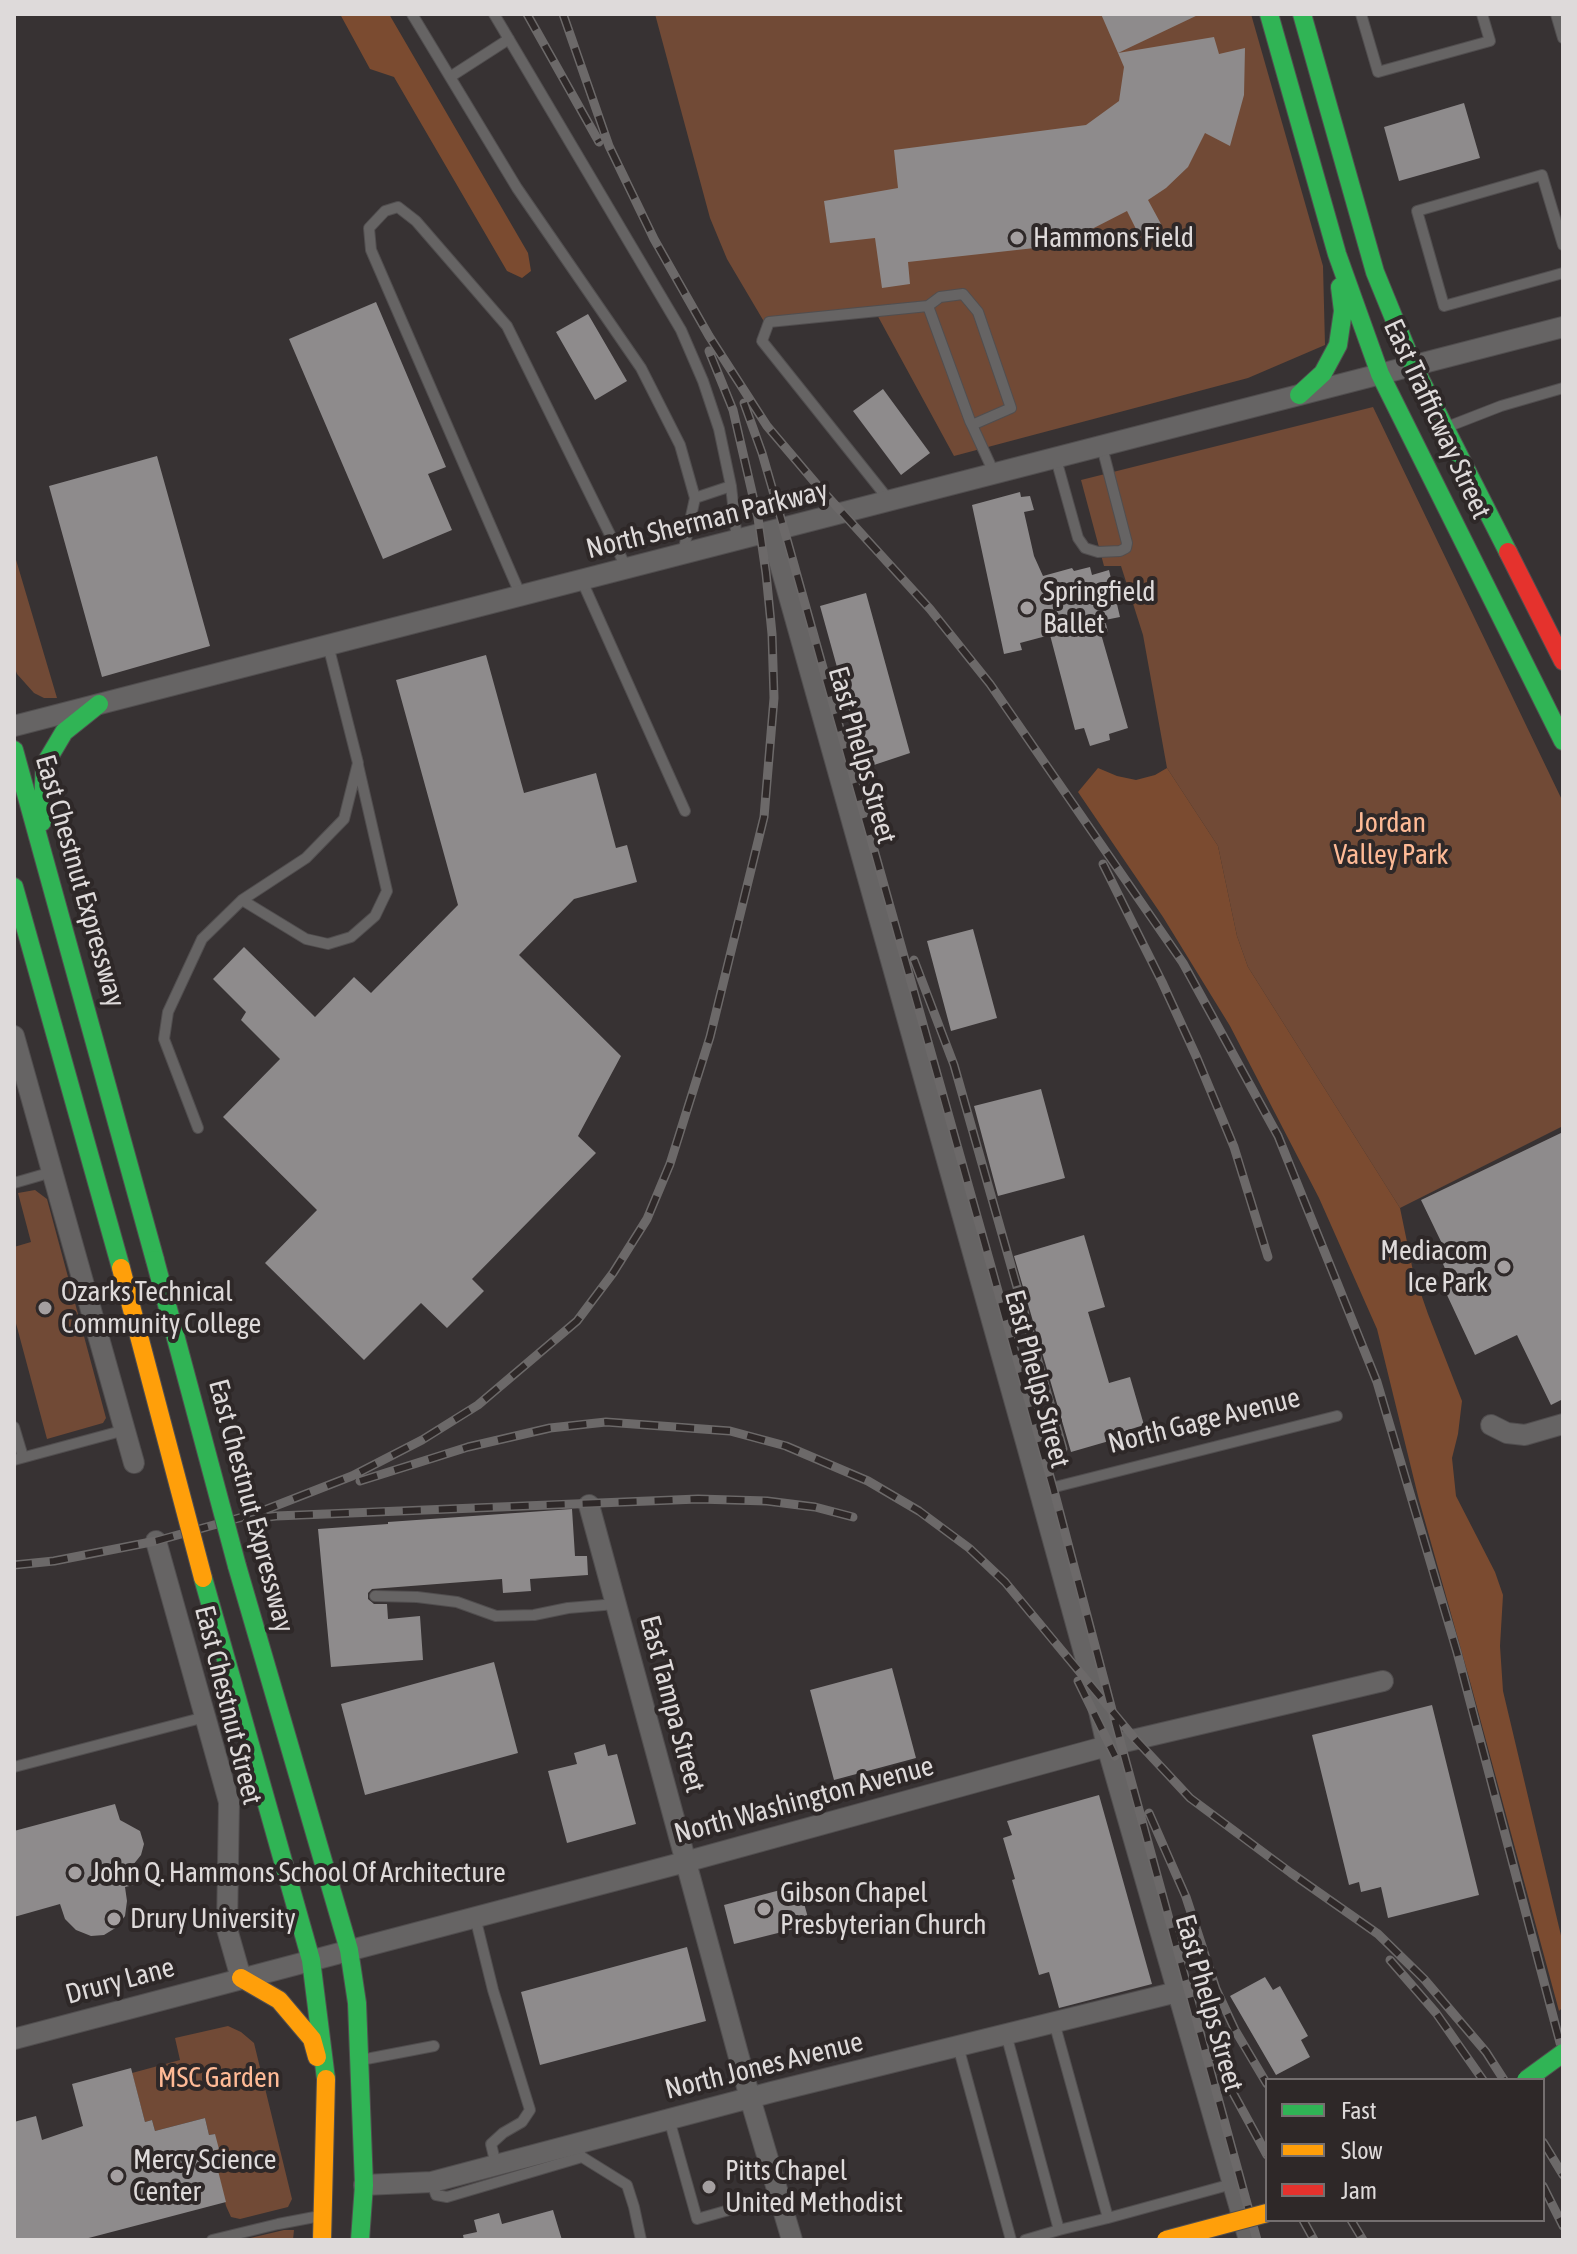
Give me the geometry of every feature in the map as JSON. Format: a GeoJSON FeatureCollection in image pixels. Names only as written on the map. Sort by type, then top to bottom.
{"type":"FeatureCollection","features":[{"type":"Feature","properties":{"kind":"main road","name":"East Trafficway Street"},"geometry":{"type":"LineString","coordinates":[[1269,14],[1337,254],[1380,374],[1563,741]]}},
{"type":"Feature","properties":{"kind":"main road","name":"East Trafficway Street"},"geometry":{"type":"LineString","coordinates":[[1302,14],[1375,272],[1413,365],[1563,661]]}},
{"type":"Feature","properties":{"kind":"main road"},"geometry":{"type":"LineString","coordinates":[[1299,395],[1323,373],[1338,345],[1343,311],[1337,254]]}},
{"type":"Feature","properties":{"kind":"main road"},"geometry":{"type":"LineString","coordinates":[[41,844],[45,764],[64,732],[99,704]]}},
{"type":"Feature","properties":{"kind":"main road","name":"East Chestnut Expressway"},"geometry":{"type":"LineString","coordinates":[[14,750],[237,1566],[349,1950],[357,2003],[364,2185],[360,2240]]}},
{"type":"Feature","properties":{"kind":"main road"},"geometry":{"type":"LineString","coordinates":[[14,887],[311,1960],[327,2087],[322,2240]]}},
{"type":"Feature","properties":{"kind":"main road"},"geometry":{"type":"LineString","coordinates":[[241,1978],[279,2000],[312,2039],[327,2087]]}},
{"type":"Feature","properties":{"kind":"main road"},"geometry":{"type":"LineString","coordinates":[[1529,2078],[1563,2053]]}},
{"type":"Feature","properties":{"kind":"main road"},"geometry":{"type":"LineString","coordinates":[[1166,2240],[1265,2214]]}},
{"type":"Feature","properties":{"kind":"street","name":"North Sherman Parkway"},"geometry":{"type":"LineString","coordinates":[[14,726],[1563,327]]}},
{"type":"Feature","properties":{"kind":"street","name":"East Phelps Street"},"geometry":{"type":"LineString","coordinates":[[771,532],[1094,1689],[1107,1746],[1249,2240]]}},
{"type":"Feature","properties":{"kind":"street"},"geometry":{"type":"LineString","coordinates":[[15,1042],[134,1463]]}},
{"type":"Feature","properties":{"kind":"street"},"geometry":{"type":"LineString","coordinates":[[1491,1425],[1507,1433],[1525,1435],[1563,1424]]}},
{"type":"Feature","properties":{"kind":"street","name":"East Tampa Street"},"geometry":{"type":"LineString","coordinates":[[589,1505],[750,2098],[792,2240]]}},
{"type":"Feature","properties":{"kind":"street","name":"East Chestnut Street"},"geometry":{"type":"LineString","coordinates":[[156,1541],[229,1802],[227,1929],[241,1978]]}},
{"type":"Feature","properties":{"kind":"street","name":"North Washington Avenue"},"geometry":{"type":"LineString","coordinates":[[241,1978],[685,1862],[1107,1746],[1383,1681]]}},
{"type":"Feature","properties":{"kind":"street","name":"Drury Lane"},"geometry":{"type":"LineString","coordinates":[[14,2039],[241,1978]]}},
{"type":"Feature","properties":{"kind":"street","name":"North Jones Avenue"},"geometry":{"type":"LineString","coordinates":[[364,2185],[432,2182],[496,2165],[579,2150],[669,2119],[1177,1992]]}},
{"type":"Feature","properties":{"kind":"lane"},"geometry":{"type":"LineString","coordinates":[[412,14],[517,188],[641,368],[680,445],[695,498],[683,555]]}},
{"type":"Feature","properties":{"kind":"lane"},"geometry":{"type":"LineString","coordinates":[[494,14],[681,330],[719,429],[738,541]]}},
{"type":"Feature","properties":{"kind":"lane"},"geometry":{"type":"LineString","coordinates":[[1361,14],[1378,72],[1490,41],[1482,14]]}},
{"type":"Feature","properties":{"kind":"lane"},"geometry":{"type":"LineString","coordinates":[[1556,14],[1563,38]]}},
{"type":"Feature","properties":{"kind":"lane"},"geometry":{"type":"LineString","coordinates":[[450,77],[509,39]]}},
{"type":"Feature","properties":{"kind":"lane"},"geometry":{"type":"LineString","coordinates":[[1563,245],[1542,175],[1417,211],[1444,306],[1563,273]]}},
{"type":"Feature","properties":{"kind":"lane"},"geometry":{"type":"LineString","coordinates":[[521,596],[371,250],[369,228],[385,211],[398,207],[416,221],[507,326],[627,569]]}},
{"type":"Feature","properties":{"kind":"lane"},"geometry":{"type":"LineString","coordinates":[[890,502],[762,341],[769,322],[928,306],[940,297],[963,294],[978,312],[1011,408],[972,425]]}},
{"type":"Feature","properties":{"kind":"lane"},"geometry":{"type":"LineString","coordinates":[[928,306],[972,425],[995,475]]}},
{"type":"Feature","properties":{"kind":"lane"},"geometry":{"type":"LineString","coordinates":[[1445,428],[1501,406],[1563,388]]}},
{"type":"Feature","properties":{"kind":"lane"},"geometry":{"type":"LineString","coordinates":[[1056,459],[1078,538],[1085,548],[1098,552],[1120,551],[1126,548],[1127,543],[1102,447]]}},
{"type":"Feature","properties":{"kind":"lane"},"geometry":{"type":"LineString","coordinates":[[695,498],[731,486]]}},
{"type":"Feature","properties":{"kind":"lane"},"geometry":{"type":"LineString","coordinates":[[582,581],[685,811]]}},
{"type":"Feature","properties":{"kind":"lane"},"geometry":{"type":"LineString","coordinates":[[242,900],[306,939],[328,944],[351,937],[375,916],[387,891],[328,645]]}},
{"type":"Feature","properties":{"kind":"lane"},"geometry":{"type":"LineString","coordinates":[[198,1128],[164,1039],[168,1012],[202,939],[242,900],[306,858],[344,819],[358,763]]}},
{"type":"Feature","properties":{"kind":"lane"},"geometry":{"type":"LineString","coordinates":[[14,1183],[52,1172]]}},
{"type":"Feature","properties":{"kind":"lane","name":"North Gage Avenue"},"geometry":{"type":"LineString","coordinates":[[1039,1491],[1337,1416]]}},
{"type":"Feature","properties":{"kind":"lane"},"geometry":{"type":"LineString","coordinates":[[14,1427],[18,1459],[125,1430]]}},
{"type":"Feature","properties":{"kind":"lane"},"geometry":{"type":"LineString","coordinates":[[375,1596],[457,1602],[496,1616],[534,1615],[568,1608],[616,1604]]}},
{"type":"Feature","properties":{"kind":"lane"},"geometry":{"type":"LineString","coordinates":[[14,1767],[205,1717]]}},
{"type":"Feature","properties":{"kind":"lane"},"geometry":{"type":"LineString","coordinates":[[475,1917],[493,1990],[530,2110],[522,2122],[491,2144],[496,2165]]}},
{"type":"Feature","properties":{"kind":"lane"},"geometry":{"type":"LineString","coordinates":[[1054,2022],[1108,2218]]}},
{"type":"Feature","properties":{"kind":"lane"},"geometry":{"type":"LineString","coordinates":[[1006,2034],[1059,2230]]}},
{"type":"Feature","properties":{"kind":"lane"},"geometry":{"type":"LineString","coordinates":[[359,2061],[434,2046]]}},
{"type":"Feature","properties":{"kind":"lane"},"geometry":{"type":"LineString","coordinates":[[958,2046],[1011,2240]]}},
{"type":"Feature","properties":{"kind":"lane"},"geometry":{"type":"LineString","coordinates":[[669,2119],[697,2219],[779,2196]]}},
{"type":"Feature","properties":{"kind":"lane"},"geometry":{"type":"LineString","coordinates":[[432,2182],[436,2195],[447,2197],[579,2150],[627,2185],[641,2240]]}},
{"type":"Feature","properties":{"kind":"lane"},"geometry":{"type":"LineString","coordinates":[[1025,2240],[1232,2184]]}},
{"type":"Feature","properties":{"kind":"lane"},"geometry":{"type":"LineString","coordinates":[[212,2240],[323,2216]]}},
{"type":"Feature","properties":{"kind":"green space","name":"Hammons Field"},"geometry":{"type":"Polygon","coordinates":[[[655,14],[1251,14],[1323,266],[1325,345],[1248,378],[954,456],[875,311],[766,325],[727,259],[710,218],[655,14]]]}},
{"type":"Feature","properties":{"kind":"green space","name":"Jordan Valley Park"},"geometry":{"type":"Polygon","coordinates":[[[1373,407],[1563,802],[1563,1126],[1400,1208],[1248,967],[1237,936],[1218,846],[1167,768],[1143,635],[1121,566],[1104,566],[1081,480],[1373,407]]]}},
{"type":"Feature","properties":{"kind":"green space"},"geometry":{"type":"Polygon","coordinates":[[[14,553],[57,698],[44,698],[34,693],[14,666],[14,553]]]}},
{"type":"Feature","properties":{"kind":"green space"},"geometry":{"type":"Polygon","coordinates":[[[35,1190],[47,1199],[106,1418],[103,1423],[47,1439],[14,1316],[14,1247],[31,1242],[18,1193],[35,1190]]]}},
{"type":"Feature","properties":{"kind":"green space","name":"MSC Garden"},"geometry":{"type":"Polygon","coordinates":[[[228,2026],[254,2043],[292,2199],[288,2207],[240,2219],[231,2217],[226,2206],[213,2151],[215,2134],[209,2135],[205,2118],[155,2131],[152,2120],[145,2122],[132,2073],[180,2060],[175,2038],[228,2026]]]}},
{"type":"Feature","properties":{"kind":"green space"},"geometry":{"type":"Polygon","coordinates":[[[294,2230],[293,2240],[242,2240],[294,2230]]]}},
{"type":"Feature","properties":{"kind":"shaded area"},"geometry":{"type":"Polygon","coordinates":[[[340,14],[389,14],[528,253],[531,271],[522,278],[507,271],[394,77],[370,69],[340,14]]]}},
{"type":"Feature","properties":{"kind":"shaded area"},"geometry":{"type":"Polygon","coordinates":[[[1098,768],[1136,780],[1167,768],[1218,846],[1237,936],[1248,967],[1400,1208],[1413,1271],[1462,1401],[1452,1458],[1456,1496],[1495,1572],[1503,1595],[1500,1646],[1503,1691],[1563,1944],[1563,2007],[1559,2011],[1419,1500],[1377,1329],[1319,1198],[1230,1026],[1163,917],[1078,792],[1098,768]]]}},
{"type":"Feature","properties":{"kind":"building"},"geometry":{"type":"Polygon","coordinates":[[[1101,14],[1200,14],[1118,53],[1101,14]]]}},
{"type":"Feature","properties":{"kind":"building"},"geometry":{"type":"Polygon","coordinates":[[[1214,37],[1219,54],[1245,48],[1244,95],[1230,146],[1205,133],[1188,167],[1148,200],[1161,224],[1139,235],[1127,211],[1088,231],[1089,242],[908,262],[910,284],[882,288],[875,238],[830,243],[824,201],[898,188],[894,150],[1086,125],[1119,101],[1124,67],[1118,53],[1214,37]]]}},
{"type":"Feature","properties":{"kind":"building"},"geometry":{"type":"Polygon","coordinates":[[[1464,103],[1480,158],[1399,181],[1384,127],[1464,103]]]}},
{"type":"Feature","properties":{"kind":"building"},"geometry":{"type":"Polygon","coordinates":[[[376,302],[446,467],[428,474],[452,530],[383,559],[289,339],[376,302]]]}},
{"type":"Feature","properties":{"kind":"building"},"geometry":{"type":"Polygon","coordinates":[[[588,314],[627,381],[595,400],[556,332],[588,314]]]}},
{"type":"Feature","properties":{"kind":"building"},"geometry":{"type":"Polygon","coordinates":[[[883,389],[930,453],[901,475],[853,411],[883,389]]]}},
{"type":"Feature","properties":{"kind":"building"},"geometry":{"type":"Polygon","coordinates":[[[157,456],[210,646],[102,677],[49,486],[157,456]]]}},
{"type":"Feature","properties":{"kind":"building"},"geometry":{"type":"Polygon","coordinates":[[[1020,492],[1021,497],[1030,496],[1034,510],[1024,512],[1034,556],[1043,576],[1072,568],[1074,571],[1090,567],[1092,575],[1109,570],[1120,617],[1105,620],[1108,632],[1101,634],[1128,728],[1109,734],[1110,740],[1090,746],[1084,728],[1075,730],[1050,635],[1020,643],[1022,650],[1004,654],[972,505],[1020,492]]]}},
{"type":"Feature","properties":{"kind":"building"},"geometry":{"type":"Polygon","coordinates":[[[866,593],[910,753],[865,768],[820,606],[866,593]]]}},
{"type":"Feature","properties":{"kind":"building"},"geometry":{"type":"Polygon","coordinates":[[[486,655],[524,793],[596,773],[616,848],[627,845],[637,882],[574,899],[519,955],[621,1056],[578,1136],[596,1153],[472,1279],[484,1291],[447,1328],[421,1303],[364,1360],[265,1263],[317,1210],[223,1117],[280,1059],[241,1020],[246,1012],[213,979],[244,947],[315,1017],[354,977],[371,993],[458,905],[396,680],[486,655]]]}},
{"type":"Feature","properties":{"kind":"building"},"geometry":{"type":"Polygon","coordinates":[[[973,929],[997,1018],[951,1031],[927,941],[973,929]]]}},
{"type":"Feature","properties":{"kind":"building"},"geometry":{"type":"Polygon","coordinates":[[[1041,1089],[1065,1178],[998,1196],[974,1106],[1041,1089]]]}},
{"type":"Feature","properties":{"kind":"building","name":"Mediacom Ice Park"},"geometry":{"type":"Polygon","coordinates":[[[1563,1132],[1563,1399],[1551,1405],[1517,1335],[1475,1355],[1440,1280],[1448,1276],[1441,1259],[1448,1256],[1421,1200],[1563,1132]]]}},
{"type":"Feature","properties":{"kind":"building"},"geometry":{"type":"Polygon","coordinates":[[[1084,1235],[1105,1307],[1088,1312],[1109,1383],[1130,1377],[1144,1425],[1115,1434],[1116,1439],[1071,1452],[1014,1256],[1084,1235]]]}},
{"type":"Feature","properties":{"kind":"building"},"geometry":{"type":"Polygon","coordinates":[[[572,1509],[575,1556],[587,1556],[588,1575],[530,1579],[531,1591],[503,1593],[502,1579],[372,1589],[368,1599],[374,1604],[387,1604],[388,1619],[420,1616],[423,1660],[331,1667],[318,1529],[572,1509]]]}},
{"type":"Feature","properties":{"kind":"building"},"geometry":{"type":"Polygon","coordinates":[[[494,1662],[518,1753],[365,1795],[341,1704],[494,1662]]]}},
{"type":"Feature","properties":{"kind":"building"},"geometry":{"type":"Polygon","coordinates":[[[892,1668],[916,1758],[834,1780],[810,1690],[892,1668]]]}},
{"type":"Feature","properties":{"kind":"building"},"geometry":{"type":"Polygon","coordinates":[[[1432,1705],[1479,1895],[1388,1918],[1381,1887],[1361,1892],[1359,1882],[1349,1885],[1312,1735],[1432,1705]]]}},
{"type":"Feature","properties":{"kind":"building"},"geometry":{"type":"Polygon","coordinates":[[[605,1744],[608,1756],[617,1754],[636,1824],[567,1843],[548,1771],[577,1764],[574,1753],[605,1744]]]}},
{"type":"Feature","properties":{"kind":"building"},"geometry":{"type":"Polygon","coordinates":[[[1099,1795],[1152,1984],[1059,2008],[1049,1972],[1039,1975],[1003,1838],[1012,1835],[1007,1821],[1099,1795]]]}},
{"type":"Feature","properties":{"kind":"building","name":"John Q. Hammons School Of Architecture"},"geometry":{"type":"Polygon","coordinates":[[[115,1804],[120,1820],[140,1831],[144,1844],[141,1855],[133,1865],[138,1884],[125,1887],[125,1916],[117,1927],[104,1935],[91,1936],[76,1930],[65,1919],[60,1904],[14,1917],[14,1831],[115,1804]]]}},
{"type":"Feature","properties":{"kind":"building"},"geometry":{"type":"Polygon","coordinates":[[[799,1885],[810,1925],[734,1944],[724,1905],[799,1885]]]}},
{"type":"Feature","properties":{"kind":"building"},"geometry":{"type":"Polygon","coordinates":[[[687,1947],[706,2021],[540,2065],[521,1992],[687,1947]]]}},
{"type":"Feature","properties":{"kind":"building"},"geometry":{"type":"Polygon","coordinates":[[[1265,1977],[1273,1990],[1280,1986],[1308,2036],[1301,2040],[1310,2057],[1276,2075],[1230,1996],[1265,1977]]]}},
{"type":"Feature","properties":{"kind":"building","name":"Mercy Science Center"},"geometry":{"type":"Polygon","coordinates":[[[131,2068],[145,2122],[152,2120],[155,2131],[205,2118],[209,2135],[215,2134],[219,2149],[213,2151],[226,2202],[81,2240],[14,2240],[14,2122],[36,2116],[42,2140],[83,2126],[72,2084],[131,2068]]]}},
{"type":"Feature","properties":{"kind":"building"},"geometry":{"type":"Polygon","coordinates":[[[553,2210],[562,2240],[464,2240],[463,2235],[477,2232],[474,2220],[499,2213],[502,2224],[553,2210]]]}},
{"type":"Feature","properties":{"kind":"railway"},"geometry":{"type":"LineString","coordinates":[[527,14],[599,142]]}},
{"type":"Feature","properties":{"kind":"railway"},"geometry":{"type":"LineString","coordinates":[[563,14],[609,146],[654,239],[709,336],[767,426],[930,609],[990,684],[1183,963],[1278,1136],[1377,1382],[1457,1652],[1563,2054]]}},
{"type":"Feature","properties":{"kind":"railway"},"geometry":{"type":"LineString","coordinates":[[14,1565],[54,1561],[156,1541],[257,1513],[352,1476],[422,1440],[478,1405],[577,1321],[613,1273],[647,1219],[670,1164],[710,1037],[764,817],[774,698],[772,634],[758,518],[733,410],[709,351]]}},
{"type":"Feature","properties":{"kind":"railway"},"geometry":{"type":"LineString","coordinates":[[744,403],[784,529],[1053,1487],[1257,2240]]}},
{"type":"Feature","properties":{"kind":"railway"},"geometry":{"type":"LineString","coordinates":[[1103,864],[1197,1058],[1234,1147],[1268,1257]]}},
{"type":"Feature","properties":{"kind":"railway"},"geometry":{"type":"LineString","coordinates":[[914,960],[954,1065],[1063,1449]]}},
{"type":"Feature","properties":{"kind":"railway"},"geometry":{"type":"LineString","coordinates":[[360,1481],[468,1447],[550,1428],[606,1422],[730,1431],[786,1446],[868,1481],[919,1511],[969,1548],[1005,1582],[1136,1740],[1190,1798],[1378,1934],[1424,1979],[1486,2052],[1503,2078]]}},
{"type":"Feature","properties":{"kind":"railway"},"geometry":{"type":"LineString","coordinates":[[259,1518],[698,1499],[767,1501],[815,1507],[853,1517]]}},
{"type":"Feature","properties":{"kind":"railway"},"geometry":{"type":"LineString","coordinates":[[1078,1681],[1115,1756]]}},
{"type":"Feature","properties":{"kind":"railway"},"geometry":{"type":"LineString","coordinates":[[1149,1813],[1186,1897],[1216,1989],[1235,2030],[1265,2081]]}},
{"type":"Feature","properties":{"kind":"railway"},"geometry":{"type":"LineString","coordinates":[[1390,1960],[1436,2013],[1482,2078]]}},
{"type":"Feature","properties":{"kind":"railway"},"geometry":{"type":"LineString","coordinates":[[1215,2060],[1265,2151]]}},
{"type":"Feature","properties":{"kind":"railway"},"geometry":{"type":"LineString","coordinates":[[1545,2145],[1563,2175]]}},
{"type":"Feature","properties":{"kind":"railway"},"geometry":{"type":"LineString","coordinates":[[1545,2190],[1563,2226]]}},
{"type":"Feature","properties":{"kind":"railway"},"geometry":{"type":"LineString","coordinates":[[1304,2222],[1314,2240]]}},
{"type":"Feature","properties":{"kind":"railway"},"geometry":{"type":"LineString","coordinates":[[1352,2222],[1363,2240]]}},
{"type":"Feature","properties":{"kind":"traffic: fast"},"geometry":{"type":"LineString","coordinates":[[1269,14],[1337,254],[1380,374],[1563,741]]}},
{"type":"Feature","properties":{"kind":"traffic: fast"},"geometry":{"type":"LineString","coordinates":[[1302,14],[1375,272],[1413,365],[1508,552]]}},
{"type":"Feature","properties":{"kind":"traffic: fast"},"geometry":{"type":"LineString","coordinates":[[1299,395],[1323,373],[1338,345],[1343,311],[1340,287]]}},
{"type":"Feature","properties":{"kind":"traffic: fast"},"geometry":{"type":"LineString","coordinates":[[42,822],[45,764],[64,732],[99,704]]}},
{"type":"Feature","properties":{"kind":"traffic: fast"},"geometry":{"type":"LineString","coordinates":[[14,750],[155,1260]]}},
{"type":"Feature","properties":{"kind":"traffic: fast"},"geometry":{"type":"LineString","coordinates":[[14,887],[121,1268]]}},
{"type":"Feature","properties":{"kind":"traffic: fast"},"geometry":{"type":"LineString","coordinates":[[155,1260],[237,1566]]}},
{"type":"Feature","properties":{"kind":"traffic: fast"},"geometry":{"type":"LineString","coordinates":[[237,1566],[349,1950],[357,2003],[364,2185],[360,2240]]}},
{"type":"Feature","properties":{"kind":"traffic: fast"},"geometry":{"type":"LineString","coordinates":[[203,1578],[311,1960],[326,2079]]}},
{"type":"Feature","properties":{"kind":"traffic: fast"},"geometry":{"type":"LineString","coordinates":[[1529,2078],[1563,2053]]}},
{"type":"Feature","properties":{"kind":"traffic: slow"},"geometry":{"type":"LineString","coordinates":[[121,1268],[203,1578]]}},
{"type":"Feature","properties":{"kind":"traffic: slow"},"geometry":{"type":"LineString","coordinates":[[241,1978],[279,2000],[312,2039],[317,2057]]}},
{"type":"Feature","properties":{"kind":"traffic: slow"},"geometry":{"type":"LineString","coordinates":[[322,2240],[326,2079]]}},
{"type":"Feature","properties":{"kind":"traffic: slow"},"geometry":{"type":"LineString","coordinates":[[1166,2240],[1265,2214]]}},
{"type":"Feature","properties":{"kind":"traffic: jam"},"geometry":{"type":"LineString","coordinates":[[1508,552],[1563,661]]}},
{"type":"Feature","properties":{"kind":"place","name":"Hammons Field"},"geometry":{"type":"Point","coordinates":[1017,238]}},
{"type":"Feature","properties":{"kind":"place","name":"Springfield Ballet"},"geometry":{"type":"Point","coordinates":[1027,608]}},
{"type":"Feature","properties":{"kind":"place","name":"Mediacom Ice Park"},"geometry":{"type":"Point","coordinates":[1504,1267]}},
{"type":"Feature","properties":{"kind":"place","name":"Ozarks Technical Community College"},"geometry":{"type":"Point","coordinates":[45,1308]}},
{"type":"Feature","properties":{"kind":"place","name":"John Q. Hammons School Of Architecture"},"geometry":{"type":"Point","coordinates":[75,1873]}},
{"type":"Feature","properties":{"kind":"place","name":"Gibson Chapel Presbyterian Church"},"geometry":{"type":"Point","coordinates":[764,1909]}},
{"type":"Feature","properties":{"kind":"place","name":"Drury University"},"geometry":{"type":"Point","coordinates":[114,1919]}},
{"type":"Feature","properties":{"kind":"place","name":"Mercy Science Center"},"geometry":{"type":"Point","coordinates":[117,2176]}},
{"type":"Feature","properties":{"kind":"place","name":"Pitts Chapel United Methodist"},"geometry":{"type":"Point","coordinates":[709,2187]}}]}
